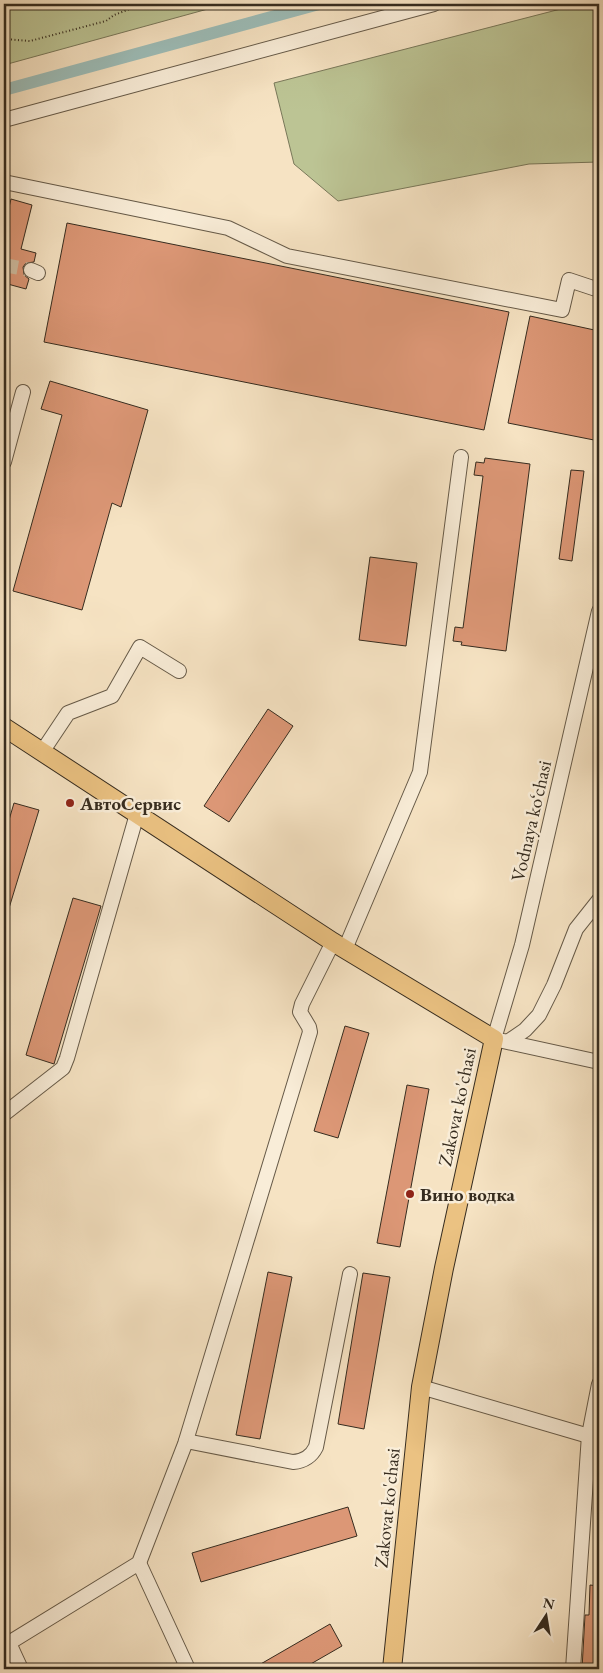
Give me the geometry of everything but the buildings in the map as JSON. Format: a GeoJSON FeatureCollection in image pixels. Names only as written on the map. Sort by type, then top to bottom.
{"type":"FeatureCollection","features":[{"type":"Feature","properties":{"kind":"main road","name":"Zakovat ko'chasi"},"geometry":{"type":"LineString","coordinates":[[4,727],[339,945],[501,1040],[444,1268],[421,1388],[392,1669]]}},
{"type":"Feature","properties":{"kind":"street"},"geometry":{"type":"LineString","coordinates":[[4,120],[434,4]]}},
{"type":"Feature","properties":{"kind":"street"},"geometry":{"type":"LineString","coordinates":[[4,182],[228,228],[287,256],[562,310],[569,280],[599,290]]}},
{"type":"Feature","properties":{"kind":"street"},"geometry":{"type":"LineString","coordinates":[[4,462],[23,392]]}},
{"type":"Feature","properties":{"kind":"street"},"geometry":{"type":"LineString","coordinates":[[21,1669],[6,1644],[139,1563],[186,1440],[310,1032],[309,1026],[300,1012],[302,1004],[339,945],[420,772],[461,457]]}},
{"type":"Feature","properties":{"kind":"street","name":"Vodnaya ko‘chasi"},"geometry":{"type":"LineString","coordinates":[[501,1040],[599,610]]}},
{"type":"Feature","properties":{"kind":"street"},"geometry":{"type":"LineString","coordinates":[[42,752],[68,713],[112,696],[140,647],[179,671]]}},
{"type":"Feature","properties":{"kind":"street"},"geometry":{"type":"LineString","coordinates":[[4,1114],[63,1068],[136,814]]}},
{"type":"Feature","properties":{"kind":"street"},"geometry":{"type":"LineString","coordinates":[[501,1040],[525,1030],[539,1014],[554,985],[576,929],[599,900]]}},
{"type":"Feature","properties":{"kind":"street"},"geometry":{"type":"LineString","coordinates":[[501,1040],[599,1062]]}},
{"type":"Feature","properties":{"kind":"street"},"geometry":{"type":"LineString","coordinates":[[186,1440],[293,1462],[301,1461],[312,1455],[316,1446],[350,1274]]}},
{"type":"Feature","properties":{"kind":"street"},"geometry":{"type":"LineString","coordinates":[[573,1669],[599,1384]]}},
{"type":"Feature","properties":{"kind":"street"},"geometry":{"type":"LineString","coordinates":[[421,1388],[594,1437]]}},
{"type":"Feature","properties":{"kind":"street"},"geometry":{"type":"LineString","coordinates":[[139,1563],[188,1669]]}},
{"type":"Feature","properties":{"kind":"path"},"geometry":{"type":"LineString","coordinates":[[4,39],[30,41],[48,37],[106,20],[114,15],[144,4]]}},
{"type":"Feature","properties":{"kind":"green space"},"geometry":{"type":"Polygon","coordinates":[[[5,4],[226,4],[4,65],[5,4]]]}},
{"type":"Feature","properties":{"kind":"green space"},"geometry":{"type":"Polygon","coordinates":[[[580,4],[599,4],[599,162],[529,164],[338,201],[294,164],[274,83],[580,4]]]}},
{"type":"Feature","properties":{"kind":"waterway"},"geometry":{"type":"LineString","coordinates":[[4,90],[319,4]]}},
{"type":"Feature","properties":{"kind":"tunnel"},"geometry":{"type":"LineString","coordinates":[[4,265],[31,270]]}},
{"type":"Feature","properties":{"kind":"place","name":"АвтоСервис"},"geometry":{"type":"Point","coordinates":[70,803]}},
{"type":"Feature","properties":{"kind":"place","name":"Вино водка"},"geometry":{"type":"Point","coordinates":[410,1194]}}]}
